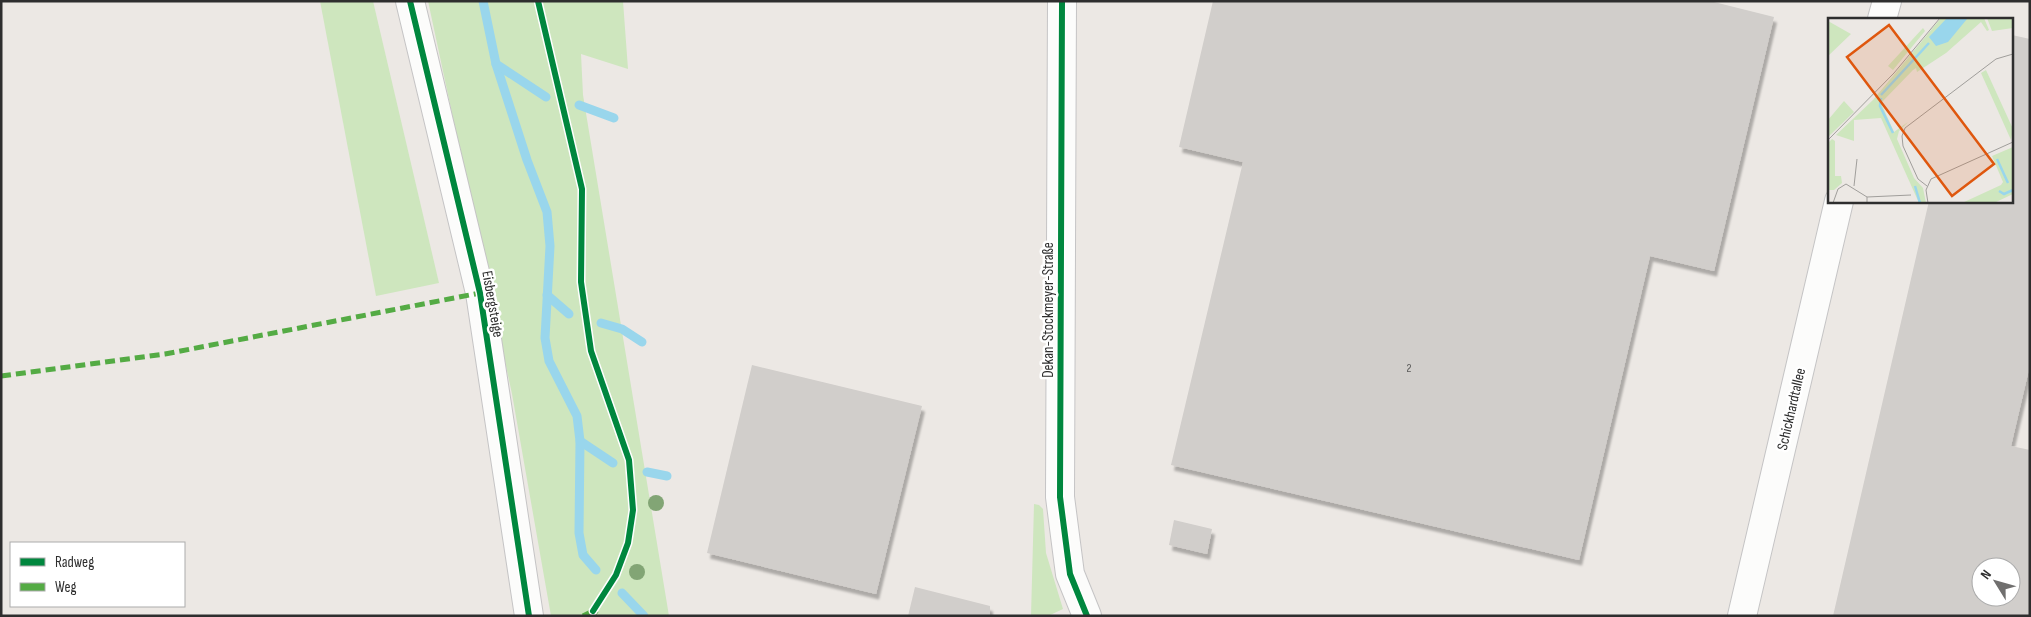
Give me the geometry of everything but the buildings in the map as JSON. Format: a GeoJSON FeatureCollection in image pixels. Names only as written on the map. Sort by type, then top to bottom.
{"type":"FeatureCollection","features":[{"type":"Feature","properties":{"kind":"street","name":"Eisbergsteige"},"geometry":{"type":"LineString","coordinates":[[410,1],[480,293],[529,616]]}},
{"type":"Feature","properties":{"kind":"street","name":"Dekan-Stockmeyer-Straße"},"geometry":{"type":"LineString","coordinates":[[1062,1],[1060,497],[1070,574],[1087,616]]}},
{"type":"Feature","properties":{"kind":"street"},"geometry":{"type":"LineString","coordinates":[[1882,18],[1886,1]]}},
{"type":"Feature","properties":{"kind":"street","name":"Schickhardtallee"},"geometry":{"type":"LineString","coordinates":[[1742,616],[1840,202]]}},
{"type":"Feature","properties":{"kind":"green space"},"geometry":{"type":"Polygon","coordinates":[[[320,1],[373,1],[439,283],[376,296],[320,1]]]}},
{"type":"Feature","properties":{"kind":"green space"},"geometry":{"type":"Polygon","coordinates":[[[428,1],[623,1],[628,69],[581,54],[583,95],[669,616],[551,616],[512,394],[428,1]]]}},
{"type":"Feature","properties":{"kind":"green space"},"geometry":{"type":"Polygon","coordinates":[[[1034,504],[1039,505],[1043,509],[1046,553],[1063,609],[1048,616],[1031,616],[1034,504]]]}},
{"type":"Feature","properties":{"kind":"waterway"},"geometry":{"type":"LineString","coordinates":[[483,1],[496,64],[527,160],[547,212],[550,246],[545,338],[549,361],[577,416],[580,441],[579,533],[583,555],[596,570]]}},
{"type":"Feature","properties":{"kind":"waterway"},"geometry":{"type":"LineString","coordinates":[[496,64],[546,97]]}},
{"type":"Feature","properties":{"kind":"waterway"},"geometry":{"type":"LineString","coordinates":[[579,105],[614,118]]}},
{"type":"Feature","properties":{"kind":"waterway"},"geometry":{"type":"LineString","coordinates":[[547,295],[569,314]]}},
{"type":"Feature","properties":{"kind":"waterway"},"geometry":{"type":"LineString","coordinates":[[601,323],[622,329],[642,342]]}},
{"type":"Feature","properties":{"kind":"waterway"},"geometry":{"type":"LineString","coordinates":[[580,441],[613,463]]}},
{"type":"Feature","properties":{"kind":"waterway"},"geometry":{"type":"LineString","coordinates":[[647,472],[667,476]]}},
{"type":"Feature","properties":{"kind":"waterway"},"geometry":{"type":"LineString","coordinates":[[622,593],[644,616]]}},
{"type":"Feature","properties":{"kind":"marked path"},"geometry":{"type":"LineString","coordinates":[[1,376],[165,354],[480,293]]}},
{"type":"Feature","properties":{"kind":"marked path"},"geometry":{"type":"LineString","coordinates":[[583,616],[593,611],[597,614]]}},
{"type":"Feature","properties":{"kind":"cycle path"},"geometry":{"type":"LineString","coordinates":[[410,1],[480,293],[529,616]]}},
{"type":"Feature","properties":{"kind":"cycle path"},"geometry":{"type":"LineString","coordinates":[[538,1],[582,189],[581,282],[591,351],[629,460],[633,510],[628,543],[616,575],[593,611]]}},
{"type":"Feature","properties":{"kind":"cycle path"},"geometry":{"type":"LineString","coordinates":[[1062,1],[1060,497],[1070,574],[1087,616]]}}]}
